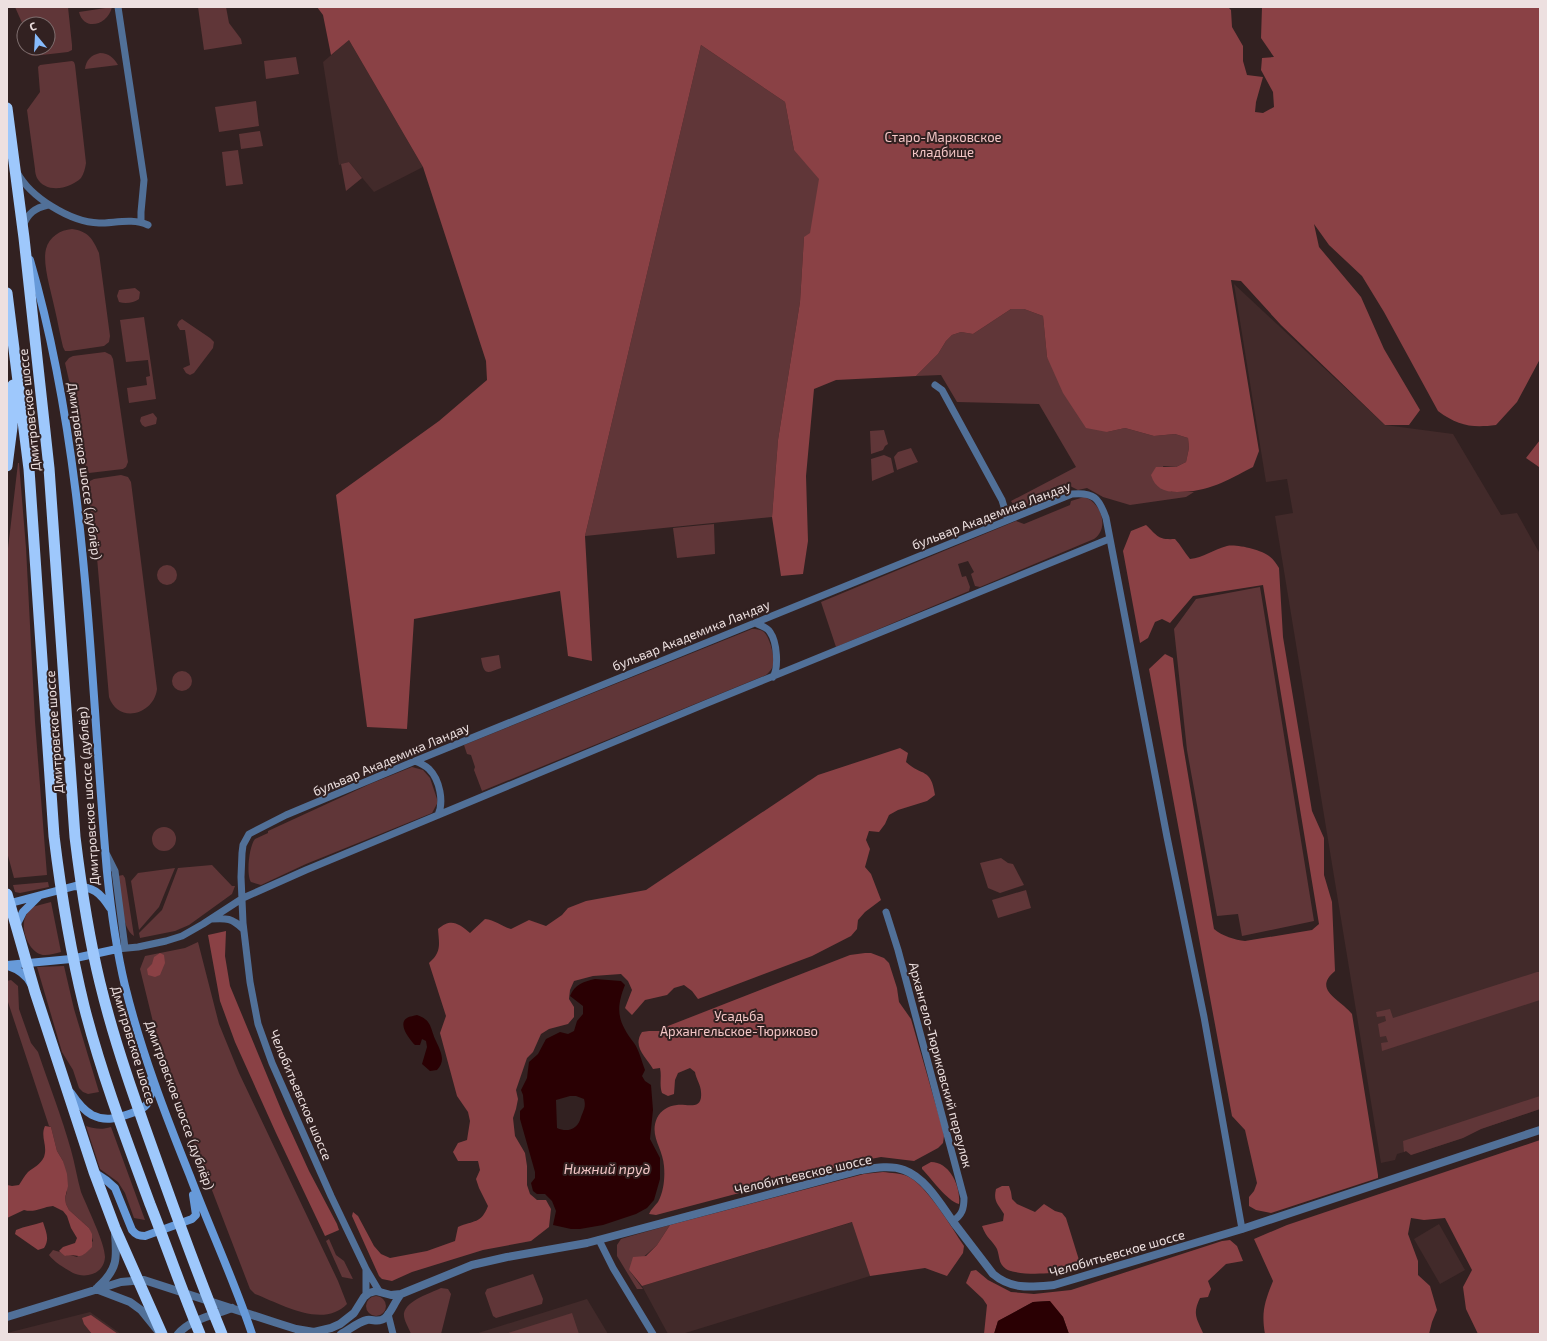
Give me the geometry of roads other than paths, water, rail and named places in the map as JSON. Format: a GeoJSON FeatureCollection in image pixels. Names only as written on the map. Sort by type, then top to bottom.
{"type":"FeatureCollection","features":[{"type":"Feature","properties":{"kind":"highway","name":"Дмитровское шоссе"},"geometry":{"type":"LineString","coordinates":[[7,108],[23,234],[49,468],[75,837],[89,935],[100,984],[120,1054],[200,1280],[222,1334]]}},
{"type":"Feature","properties":{"kind":"highway","name":"Дмитровское шоссе"},"geometry":{"type":"LineString","coordinates":[[7,293],[29,469],[52,798],[56,848],[64,910],[84,1006],[102,1068],[123,1131],[200,1334]]}},
{"type":"Feature","properties":{"kind":"highway"},"geometry":{"type":"LineString","coordinates":[[7,466],[12,427],[13,340]]}},
{"type":"Feature","properties":{"kind":"highway"},"geometry":{"type":"LineString","coordinates":[[8,900],[35,992],[94,1172],[136,1279],[161,1334]]}},
{"type":"Feature","properties":{"kind":"main road","name":"Дмитровское шоссе (дублёр)"},"geometry":{"type":"LineString","coordinates":[[23,234],[44,306],[65,417],[86,586],[105,852],[111,911],[121,949],[132,1012],[149,1066],[252,1334]]}},
{"type":"Feature","properties":{"kind":"main road"},"geometry":{"type":"LineString","coordinates":[[8,900],[40,895],[75,886],[85,886],[100,895],[111,911]]}},
{"type":"Feature","properties":{"kind":"main road"},"geometry":{"type":"LineString","coordinates":[[16,926],[28,905],[40,895]]}},
{"type":"Feature","properties":{"kind":"main road"},"geometry":{"type":"LineString","coordinates":[[7,965],[71,959],[121,949]]}},
{"type":"Feature","properties":{"kind":"main road"},"geometry":{"type":"LineString","coordinates":[[7,965],[17,969],[27,978],[35,992]]}},
{"type":"Feature","properties":{"kind":"main road"},"geometry":{"type":"LineString","coordinates":[[65,1084],[78,1104],[92,1115],[109,1120],[116,1119],[143,1109],[147,1104],[152,1092],[149,1066]]}},
{"type":"Feature","properties":{"kind":"main road"},"geometry":{"type":"LineString","coordinates":[[94,1172],[115,1188],[132,1230],[139,1236],[145,1236],[192,1219],[196,1215],[190,1176]]}},
{"type":"Feature","properties":{"kind":"street"},"geometry":{"type":"LineString","coordinates":[[14,167],[26,185],[48,205],[83,221],[98,223],[144,223],[144,180],[118,7]]}},
{"type":"Feature","properties":{"kind":"street"},"geometry":{"type":"LineString","coordinates":[[23,234],[30,212],[48,205]]}},
{"type":"Feature","properties":{"kind":"street"},"geometry":{"type":"LineString","coordinates":[[936,384],[942,390],[1002,500],[1008,520]]}},
{"type":"Feature","properties":{"kind":"street","name":"бульвар Академика Ландау"},"geometry":{"type":"LineString","coordinates":[[243,898],[241,877],[243,844],[249,834],[286,815],[415,761],[1072,494],[1087,493],[1097,499],[1106,518],[1167,837],[1204,1017],[1242,1229]]}},
{"type":"Feature","properties":{"kind":"street"},"geometry":{"type":"LineString","coordinates":[[105,852],[115,871],[121,949],[166,941],[182,936],[243,898],[306,870],[706,704],[1110,539]]}},
{"type":"Feature","properties":{"kind":"street"},"geometry":{"type":"LineString","coordinates":[[755,623],[767,629],[771,633],[774,640],[777,664],[776,673],[772,678]]}},
{"type":"Feature","properties":{"kind":"street"},"geometry":{"type":"LineString","coordinates":[[415,761],[428,768],[432,773],[442,799],[438,815]]}},
{"type":"Feature","properties":{"kind":"street","name":"Челобитьевское шоссе"},"geometry":{"type":"LineString","coordinates":[[243,898],[243,929],[250,982],[262,1036],[272,1063],[331,1196],[366,1269],[381,1292],[389,1299],[390,1312]]}},
{"type":"Feature","properties":{"kind":"street","name":"Архангело-Тюриковский переулок"},"geometry":{"type":"LineString","coordinates":[[886,912],[900,958],[964,1198],[964,1206],[961,1216],[953,1221]]}},
{"type":"Feature","properties":{"kind":"street"},"geometry":{"type":"LineString","coordinates":[[210,919],[229,919],[237,923],[243,929]]}},
{"type":"Feature","properties":{"kind":"street","name":"Челобитьевское шоссе"},"geometry":{"type":"LineString","coordinates":[[364,1297],[372,1292],[401,1294],[472,1265],[506,1257],[587,1243],[861,1170],[881,1168],[896,1168],[911,1174],[927,1188],[993,1274],[1001,1282],[1014,1286],[1062,1283],[1242,1229],[1540,1130]]}},
{"type":"Feature","properties":{"kind":"street"},"geometry":{"type":"LineString","coordinates":[[96,1289],[106,1280],[113,1270],[116,1259],[115,1228]]}},
{"type":"Feature","properties":{"kind":"street"},"geometry":{"type":"LineString","coordinates":[[599,1240],[613,1268],[653,1334]]}},
{"type":"Feature","properties":{"kind":"street","name":"Челобитьевское шоссе"},"geometry":{"type":"LineString","coordinates":[[366,1269],[364,1297],[361,1306],[365,1317],[370,1320]]}},
{"type":"Feature","properties":{"kind":"street"},"geometry":{"type":"LineString","coordinates":[[7,1317],[96,1289],[136,1279],[156,1282],[245,1313],[296,1329],[314,1332],[340,1324],[354,1313],[364,1297]]}},
{"type":"Feature","properties":{"kind":"street"},"geometry":{"type":"LineString","coordinates":[[96,1289],[130,1302],[141,1310],[161,1334]]}},
{"type":"Feature","properties":{"kind":"street"},"geometry":{"type":"LineString","coordinates":[[379,1321],[390,1312],[401,1294]]}},
{"type":"Feature","properties":{"kind":"street"},"geometry":{"type":"LineString","coordinates":[[178,1334],[189,1324],[232,1308]]}},
{"type":"Feature","properties":{"kind":"street"},"geometry":{"type":"LineString","coordinates":[[390,1312],[390,1326],[393,1334]]}},
{"type":"Feature","properties":{"kind":"street"},"geometry":{"type":"LineString","coordinates":[[341,1334],[360,1322],[370,1320],[379,1321],[390,1326]]}},
{"type":"Feature","properties":{"kind":"water","name":"Нижний пруд"},"geometry":{"type":"Polygon","coordinates":[[[595,979],[621,981],[625,985],[619,1009],[621,1022],[636,1046],[640,1056],[645,1070],[642,1076],[645,1081],[651,1085],[653,1110],[650,1139],[660,1158],[660,1179],[654,1200],[647,1208],[636,1214],[603,1225],[571,1229],[553,1225],[556,1211],[552,1201],[545,1194],[537,1194],[533,1191],[531,1183],[535,1178],[535,1172],[520,1119],[520,1111],[524,1107],[521,1090],[527,1078],[529,1062],[538,1054],[546,1039],[560,1032],[568,1034],[574,1031],[577,1021],[583,1014],[583,1006],[570,996],[574,989],[583,983],[595,979]],[[576,1096],[556,1100],[557,1128],[569,1130],[575,1127],[580,1121],[585,1102],[584,1099],[576,1096]]]}},
{"type":"Feature","properties":{"kind":"water"},"geometry":{"type":"Polygon","coordinates":[[[417,1015],[428,1022],[440,1049],[442,1060],[440,1067],[437,1070],[430,1071],[422,1064],[427,1047],[426,1041],[422,1039],[420,1045],[415,1045],[405,1032],[403,1024],[404,1021],[411,1016],[417,1015]]]}},
{"type":"Feature","properties":{"kind":"water"},"geometry":{"type":"Polygon","coordinates":[[[1050,1301],[1063,1317],[1069,1334],[994,1334],[998,1321],[1033,1302],[1050,1301]]]}},
{"type":"Feature","properties":{"kind":"park label","name":"Старо-Марковское кладбище"},"geometry":{"type":"Point","coordinates":[943,144]}},
{"type":"Feature","properties":{"kind":"park label","name":"Усадьба Архангельское-Тюриково"},"geometry":{"type":"Point","coordinates":[739,1024]}}]}
